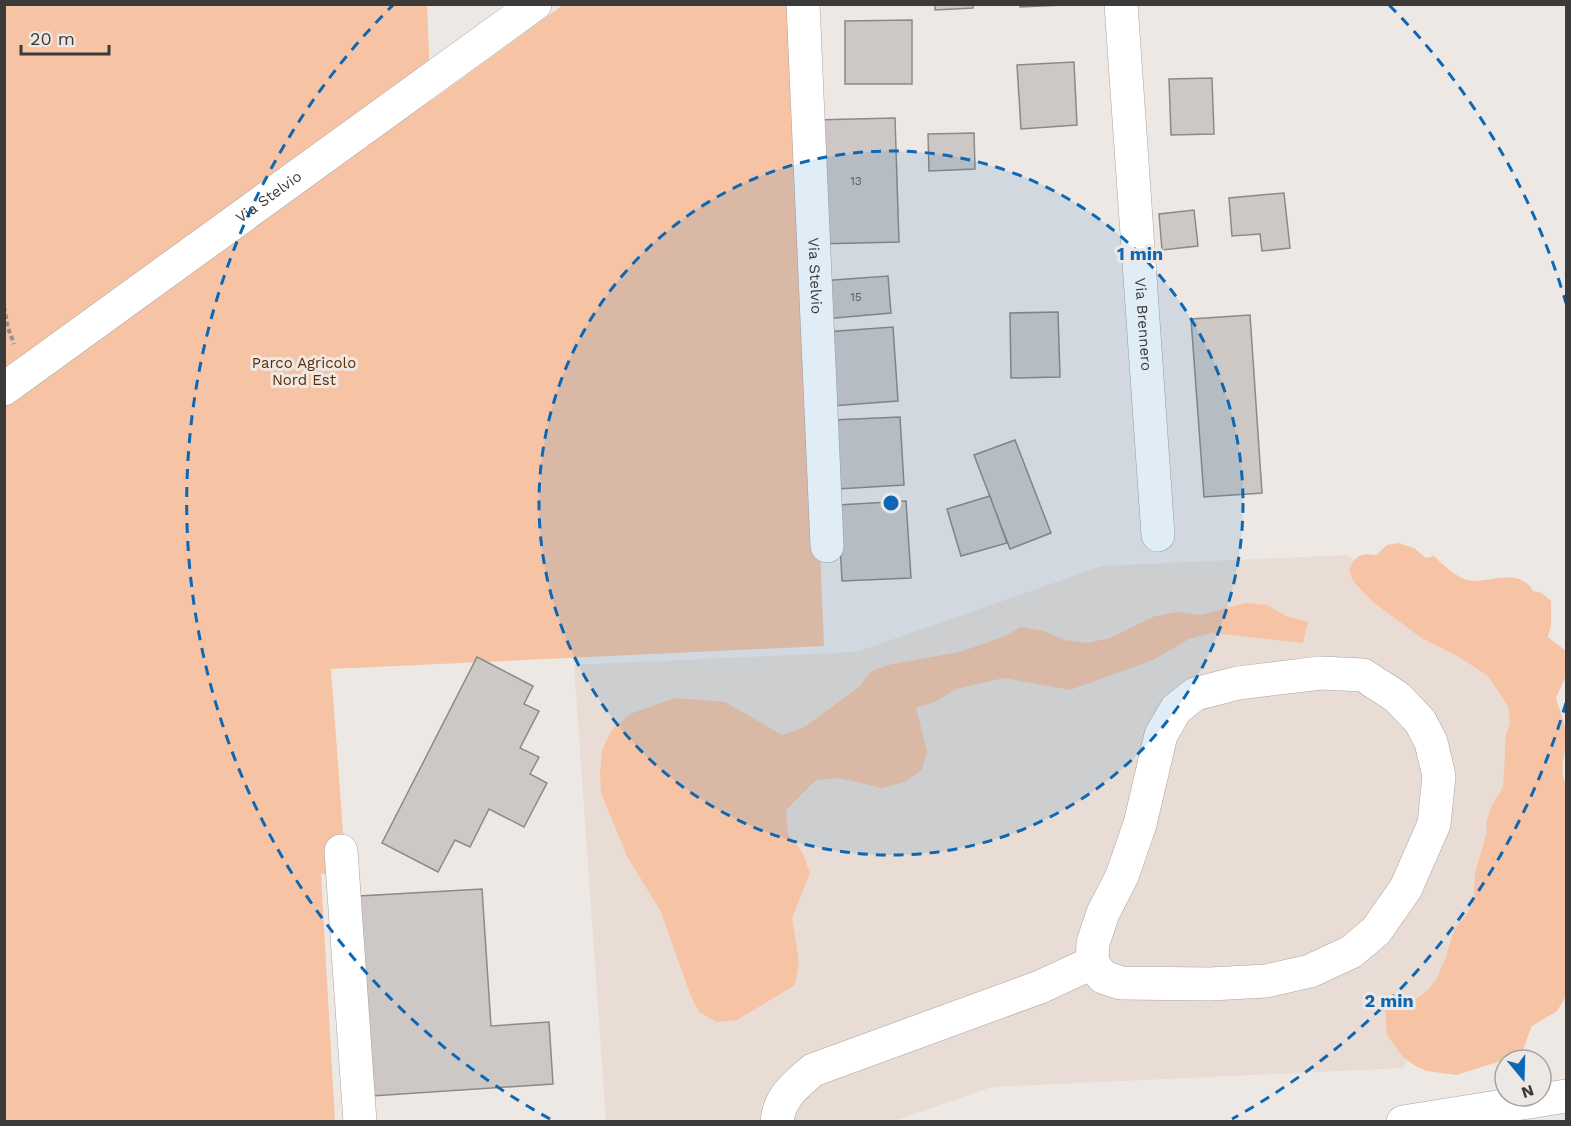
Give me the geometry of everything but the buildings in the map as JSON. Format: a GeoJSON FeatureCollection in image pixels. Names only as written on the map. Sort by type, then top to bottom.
{"type":"FeatureCollection","features":[{"type":"Feature","properties":{"kind":"street","name":"Via Stelvio"},"geometry":{"type":"LineString","coordinates":[[15,381],[535,4]]}},
{"type":"Feature","properties":{"kind":"street","name":"Via Stelvio"},"geometry":{"type":"LineString","coordinates":[[803,4],[827,546]]}},
{"type":"Feature","properties":{"kind":"street","name":"Via Brennero"},"geometry":{"type":"LineString","coordinates":[[1120,4],[1158,535]]}},
{"type":"Feature","properties":{"kind":"street"},"geometry":{"type":"LineString","coordinates":[[1320,673],[1363,675],[1397,697],[1420,722],[1431,742],[1439,776],[1434,824],[1406,888],[1376,932],[1351,952],[1310,971],[1266,981],[1210,984],[1121,983],[1103,977],[1092,963],[1093,943],[1103,913],[1122,876],[1140,824],[1161,735],[1176,710],[1195,694],[1238,683],[1320,673]]}},
{"type":"Feature","properties":{"kind":"street"},"geometry":{"type":"LineString","coordinates":[[341,851],[360,1122]]}},
{"type":"Feature","properties":{"kind":"street"},"geometry":{"type":"LineString","coordinates":[[777,1122],[778,1109],[788,1092],[813,1070],[1040,987],[1092,963]]}},
{"type":"Feature","properties":{"kind":"street"},"geometry":{"type":"LineString","coordinates":[[1403,1122],[1566,1096]]}},
{"type":"Feature","properties":{"kind":"path"},"geometry":{"type":"LineString","coordinates":[[4,200],[4,220]]}},
{"type":"Feature","properties":{"kind":"path"},"geometry":{"type":"LineString","coordinates":[[4,307],[15,381]]}},
{"type":"Feature","properties":{"kind":"shaded area"},"geometry":{"type":"Polygon","coordinates":[[[1347,555],[1517,680],[1502,895],[1403,1068],[992,1087],[894,1121],[606,1121],[574,665],[857,652],[1102,566],[1347,555]]]}},
{"type":"Feature","properties":{"kind":"green space","name":"Parco Agricolo Nord Est"},"geometry":{"type":"Polygon","coordinates":[[[5,5],[427,5],[431,101],[563,5],[797,5],[824,646],[331,669],[346,872],[321,874],[335,1121],[5,1121],[5,5]]]}},
{"type":"Feature","properties":{"kind":"green space"},"geometry":{"type":"Polygon","coordinates":[[[1398,543],[1414,548],[1426,558],[1434,556],[1464,579],[1472,581],[1509,577],[1526,583],[1533,591],[1542,593],[1551,601],[1551,625],[1548,637],[1566,651],[1566,676],[1556,698],[1566,734],[1562,771],[1566,785],[1566,996],[1557,1011],[1532,1026],[1524,1048],[1493,1048],[1493,1064],[1456,1075],[1427,1071],[1403,1057],[1387,1035],[1385,1008],[1395,1000],[1406,1001],[1418,998],[1428,990],[1436,980],[1446,957],[1454,930],[1469,911],[1474,900],[1475,874],[1486,834],[1487,820],[1491,807],[1503,787],[1506,735],[1510,723],[1508,706],[1488,676],[1459,657],[1423,639],[1373,602],[1353,581],[1349,569],[1354,561],[1366,554],[1376,555],[1387,545],[1398,543]]]}},
{"type":"Feature","properties":{"kind":"green space"},"geometry":{"type":"Polygon","coordinates":[[[1245,603],[1267,605],[1286,616],[1308,622],[1303,643],[1212,633],[1189,639],[1153,660],[1070,690],[1004,678],[956,689],[937,701],[916,708],[927,751],[922,770],[905,782],[882,788],[839,778],[816,780],[786,810],[788,834],[802,852],[810,873],[792,918],[799,962],[795,985],[737,1020],[717,1022],[699,1012],[690,994],[661,912],[627,856],[601,793],[602,750],[612,730],[630,714],[675,698],[725,702],[782,735],[803,728],[859,687],[871,671],[892,664],[960,652],[1003,637],[1021,627],[1044,631],[1064,640],[1087,643],[1110,638],[1155,616],[1178,612],[1200,615],[1245,603]]]}}]}
